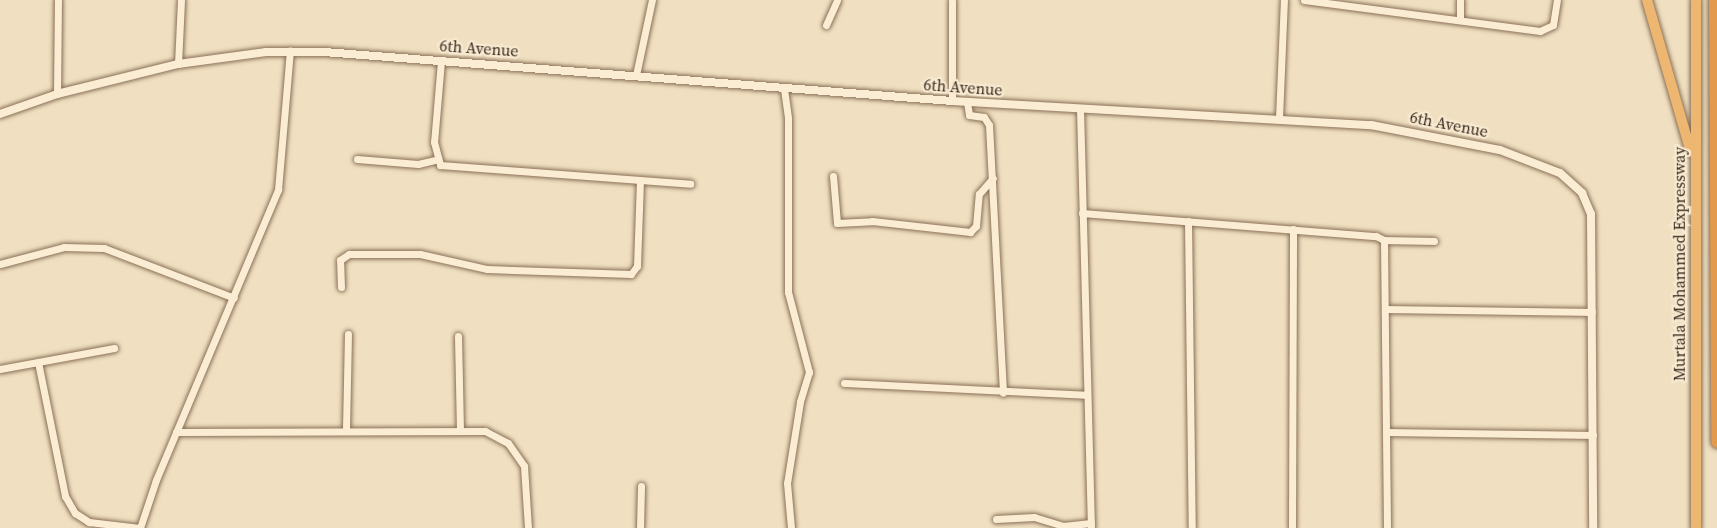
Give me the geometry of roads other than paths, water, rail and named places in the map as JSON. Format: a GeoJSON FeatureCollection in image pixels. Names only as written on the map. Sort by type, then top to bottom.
{"type":"FeatureCollection","features":[{"type":"Feature","properties":{"kind":"highway"},"geometry":{"type":"LineString","coordinates":[[1647,0],[1695,167]]}},
{"type":"Feature","properties":{"kind":"highway","name":"Murtala Mohammed Expressway"},"geometry":{"type":"LineString","coordinates":[[1696,0],[1696,528]]}},
{"type":"Feature","properties":{"kind":"highway"},"geometry":{"type":"LineString","coordinates":[[1715,0],[1717,442]]}},
{"type":"Feature","properties":{"kind":"street"},"geometry":{"type":"LineString","coordinates":[[57,94],[58,0]]}},
{"type":"Feature","properties":{"kind":"street"},"geometry":{"type":"LineString","coordinates":[[178,64],[182,0]]}},
{"type":"Feature","properties":{"kind":"street"},"geometry":{"type":"LineString","coordinates":[[636,75],[652,0]]}},
{"type":"Feature","properties":{"kind":"street"},"geometry":{"type":"LineString","coordinates":[[826,25],[837,0]]}},
{"type":"Feature","properties":{"kind":"street"},"geometry":{"type":"LineString","coordinates":[[951,101],[952,0]]}},
{"type":"Feature","properties":{"kind":"street"},"geometry":{"type":"LineString","coordinates":[[1279,118],[1284,0]]}},
{"type":"Feature","properties":{"kind":"street"},"geometry":{"type":"LineString","coordinates":[[1305,0],[1362,3],[1547,30],[1556,18],[1557,0]]}},
{"type":"Feature","properties":{"kind":"street"},"geometry":{"type":"LineString","coordinates":[[1460,0],[1460,18]]}},
{"type":"Feature","properties":{"kind":"street"},"geometry":{"type":"LineString","coordinates":[[38,362],[65,496],[75,513],[89,522],[140,528],[176,432],[278,190],[290,51]]}},
{"type":"Feature","properties":{"kind":"street","name":"6th Avenue"},"geometry":{"type":"LineString","coordinates":[[0,114],[57,94],[178,64],[290,51],[636,75],[951,101],[1371,125],[1439,136],[1500,150],[1560,174],[1582,193],[1591,213],[1593,528]]}},
{"type":"Feature","properties":{"kind":"street"},"geometry":{"type":"LineString","coordinates":[[436,160],[441,61]]}},
{"type":"Feature","properties":{"kind":"street"},"geometry":{"type":"LineString","coordinates":[[784,89],[788,118],[788,292],[809,372],[800,402],[787,483],[791,528]]}},
{"type":"Feature","properties":{"kind":"street"},"geometry":{"type":"LineString","coordinates":[[967,102],[969,115],[984,117],[989,125],[1003,393]]}},
{"type":"Feature","properties":{"kind":"street"},"geometry":{"type":"LineString","coordinates":[[996,519],[1034,517],[1063,526],[1091,525],[1080,108]]}},
{"type":"Feature","properties":{"kind":"street"},"geometry":{"type":"LineString","coordinates":[[357,159],[418,164],[436,160],[444,166],[690,184]]}},
{"type":"Feature","properties":{"kind":"street"},"geometry":{"type":"LineString","coordinates":[[833,176],[837,223],[872,221],[970,232],[976,226],[979,194],[993,178]]}},
{"type":"Feature","properties":{"kind":"street"},"geometry":{"type":"LineString","coordinates":[[341,287],[340,260],[349,254],[420,254],[487,269],[631,274],[637,266],[640,181]]}},
{"type":"Feature","properties":{"kind":"street"},"geometry":{"type":"LineString","coordinates":[[1082,213],[1376,236],[1384,240],[1434,241]]}},
{"type":"Feature","properties":{"kind":"street"},"geometry":{"type":"LineString","coordinates":[[1188,221],[1192,528]]}},
{"type":"Feature","properties":{"kind":"street"},"geometry":{"type":"LineString","coordinates":[[1293,229],[1293,528]]}},
{"type":"Feature","properties":{"kind":"street"},"geometry":{"type":"LineString","coordinates":[[1384,240],[1387,309],[1387,528]]}},
{"type":"Feature","properties":{"kind":"street"},"geometry":{"type":"LineString","coordinates":[[0,264],[64,247],[94,246],[129,256],[234,298]]}},
{"type":"Feature","properties":{"kind":"street"},"geometry":{"type":"LineString","coordinates":[[1387,309],[1592,312]]}},
{"type":"Feature","properties":{"kind":"street"},"geometry":{"type":"LineString","coordinates":[[346,429],[348,334]]}},
{"type":"Feature","properties":{"kind":"street"},"geometry":{"type":"LineString","coordinates":[[458,336],[460,430]]}},
{"type":"Feature","properties":{"kind":"street"},"geometry":{"type":"LineString","coordinates":[[0,369],[114,348]]}},
{"type":"Feature","properties":{"kind":"street"},"geometry":{"type":"LineString","coordinates":[[844,382],[1003,393],[1087,395]]}},
{"type":"Feature","properties":{"kind":"street"},"geometry":{"type":"LineString","coordinates":[[176,432],[346,429],[460,430],[493,434],[515,450],[524,466],[528,528]]}},
{"type":"Feature","properties":{"kind":"street"},"geometry":{"type":"LineString","coordinates":[[1388,432],[1593,435]]}},
{"type":"Feature","properties":{"kind":"street"},"geometry":{"type":"LineString","coordinates":[[640,528],[641,486]]}}]}
